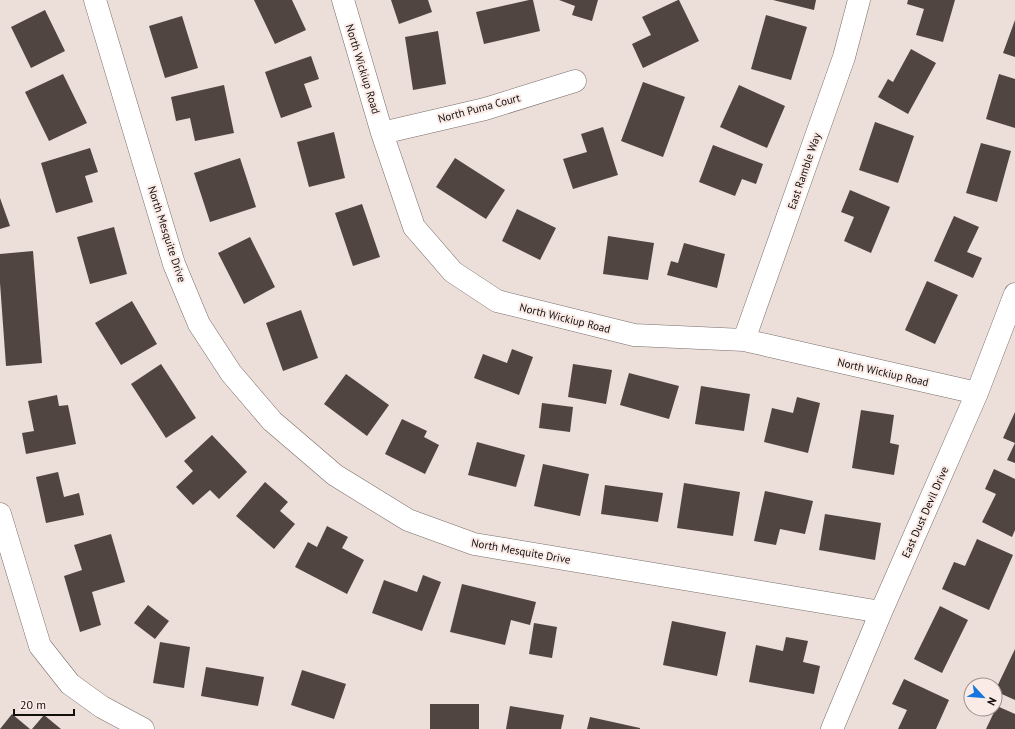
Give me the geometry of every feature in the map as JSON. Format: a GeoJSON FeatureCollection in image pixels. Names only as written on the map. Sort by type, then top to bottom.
{"type":"FeatureCollection","features":[{"type":"Feature","properties":{"kind":"street","name":"North Mesquite Drive"},"geometry":{"type":"LineString","coordinates":[[95,0],[174,264],[199,324],[231,373],[272,421],[335,475],[408,520],[474,544],[881,612]]}},
{"type":"Feature","properties":{"kind":"street","name":"North Wickiup Road"},"geometry":{"type":"LineString","coordinates":[[342,0],[382,133],[414,227],[453,272],[497,301],[634,335],[744,340],[977,393]]}},
{"type":"Feature","properties":{"kind":"street","name":"East Ramble Way"},"geometry":{"type":"LineString","coordinates":[[744,340],[844,57],[859,0]]}},
{"type":"Feature","properties":{"kind":"street","name":"North Puma Court"},"geometry":{"type":"LineString","coordinates":[[382,133],[485,109],[575,81]]}},
{"type":"Feature","properties":{"kind":"street","name":"East Dust Devil Drive"},"geometry":{"type":"LineString","coordinates":[[832,729],[881,612],[977,393],[1015,294]]}},
{"type":"Feature","properties":{"kind":"street"},"geometry":{"type":"LineString","coordinates":[[0,514],[40,646],[70,684],[102,707],[143,729]]}},
{"type":"Feature","properties":{"kind":"building"},"geometry":{"type":"Polygon","coordinates":[[[254,0],[292,0],[306,30],[275,44],[254,0]]]}},
{"type":"Feature","properties":{"kind":"building"},"geometry":{"type":"Polygon","coordinates":[[[391,0],[428,0],[432,12],[399,24],[391,0]]]}},
{"type":"Feature","properties":{"kind":"building"},"geometry":{"type":"Polygon","coordinates":[[[533,0],[540,31],[484,44],[476,12],[533,0]]]}},
{"type":"Feature","properties":{"kind":"building"},"geometry":{"type":"Polygon","coordinates":[[[559,0],[598,0],[592,21],[572,15],[575,6],[559,0]]]}},
{"type":"Feature","properties":{"kind":"building"},"geometry":{"type":"Polygon","coordinates":[[[678,0],[699,41],[643,68],[632,44],[651,35],[642,17],[678,0]]]}},
{"type":"Feature","properties":{"kind":"building"},"geometry":{"type":"Polygon","coordinates":[[[773,0],[816,0],[814,10],[773,0]]]}},
{"type":"Feature","properties":{"kind":"building"},"geometry":{"type":"Polygon","coordinates":[[[908,0],[955,0],[943,42],[916,35],[924,9],[907,4],[908,0]]]}},
{"type":"Feature","properties":{"kind":"building"},"geometry":{"type":"Polygon","coordinates":[[[45,10],[65,51],[31,68],[11,27],[45,10]]]}},
{"type":"Feature","properties":{"kind":"building"},"geometry":{"type":"Polygon","coordinates":[[[766,15],[807,27],[791,80],[751,69],[766,15]]]}},
{"type":"Feature","properties":{"kind":"building"},"geometry":{"type":"Polygon","coordinates":[[[182,16],[198,68],[165,78],[149,26],[182,16]]]}},
{"type":"Feature","properties":{"kind":"building"},"geometry":{"type":"Polygon","coordinates":[[[1015,20],[1015,57],[1003,53],[1015,20]]]}},
{"type":"Feature","properties":{"kind":"building"},"geometry":{"type":"Polygon","coordinates":[[[438,31],[446,84],[413,90],[405,37],[438,31]]]}},
{"type":"Feature","properties":{"kind":"building"},"geometry":{"type":"Polygon","coordinates":[[[911,49],[936,63],[908,114],[878,97],[888,79],[893,82],[911,49]]]}},
{"type":"Feature","properties":{"kind":"building"},"geometry":{"type":"Polygon","coordinates":[[[311,56],[319,79],[304,84],[312,107],[281,118],[265,72],[311,56]]]}},
{"type":"Feature","properties":{"kind":"building"},"geometry":{"type":"Polygon","coordinates":[[[63,74],[87,123],[49,141],[25,92],[63,74]]]}},
{"type":"Feature","properties":{"kind":"building"},"geometry":{"type":"Polygon","coordinates":[[[999,74],[1015,79],[1015,128],[986,119],[999,74]]]}},
{"type":"Feature","properties":{"kind":"building"},"geometry":{"type":"Polygon","coordinates":[[[643,82],[685,97],[663,157],[621,141],[643,82]]]}},
{"type":"Feature","properties":{"kind":"building"},"geometry":{"type":"Polygon","coordinates":[[[224,85],[234,133],[195,141],[190,118],[176,121],[171,97],[224,85]]]}},
{"type":"Feature","properties":{"kind":"building"},"geometry":{"type":"Polygon","coordinates":[[[739,85],[785,106],[767,148],[720,127],[739,85]]]}},
{"type":"Feature","properties":{"kind":"building"},"geometry":{"type":"Polygon","coordinates":[[[875,122],[914,136],[898,183],[859,170],[875,122]]]}},
{"type":"Feature","properties":{"kind":"building"},"geometry":{"type":"Polygon","coordinates":[[[603,127],[618,175],[573,189],[563,159],[587,152],[581,134],[603,127]]]}},
{"type":"Feature","properties":{"kind":"building"},"geometry":{"type":"Polygon","coordinates":[[[334,132],[345,178],[309,187],[297,142],[334,132]]]}},
{"type":"Feature","properties":{"kind":"building"},"geometry":{"type":"Polygon","coordinates":[[[981,143],[1011,151],[997,202],[966,193],[981,143]]]}},
{"type":"Feature","properties":{"kind":"building"},"geometry":{"type":"Polygon","coordinates":[[[713,145],[763,164],[756,184],[742,179],[735,196],[699,182],[713,145]]]}},
{"type":"Feature","properties":{"kind":"building"},"geometry":{"type":"Polygon","coordinates":[[[90,148],[98,172],[85,176],[93,202],[56,213],[41,163],[90,148]]]}},
{"type":"Feature","properties":{"kind":"building"},"geometry":{"type":"Polygon","coordinates":[[[240,158],[256,207],[210,222],[194,173],[240,158]]]}},
{"type":"Feature","properties":{"kind":"building"},"geometry":{"type":"Polygon","coordinates":[[[455,158],[505,190],[486,219],[436,187],[455,158]]]}},
{"type":"Feature","properties":{"kind":"building"},"geometry":{"type":"Polygon","coordinates":[[[850,190],[890,207],[871,253],[844,241],[854,217],[841,212],[850,190]]]}},
{"type":"Feature","properties":{"kind":"building"},"geometry":{"type":"Polygon","coordinates":[[[0,198],[10,226],[0,229],[0,198]]]}},
{"type":"Feature","properties":{"kind":"building"},"geometry":{"type":"Polygon","coordinates":[[[362,204],[380,257],[353,266],[335,213],[362,204]]]}},
{"type":"Feature","properties":{"kind":"building"},"geometry":{"type":"Polygon","coordinates":[[[517,209],[556,228],[540,260],[502,241],[517,209]]]}},
{"type":"Feature","properties":{"kind":"building"},"geometry":{"type":"Polygon","coordinates":[[[954,216],[979,227],[967,252],[982,258],[973,278],[934,261],[954,216]]]}},
{"type":"Feature","properties":{"kind":"building"},"geometry":{"type":"Polygon","coordinates":[[[114,227],[127,274],[90,284],[77,237],[114,227]]]}},
{"type":"Feature","properties":{"kind":"building"},"geometry":{"type":"Polygon","coordinates":[[[608,236],[654,243],[648,280],[603,274],[608,236]]]}},
{"type":"Feature","properties":{"kind":"building"},"geometry":{"type":"Polygon","coordinates":[[[250,237],[275,287],[244,304],[218,253],[250,237]]]}},
{"type":"Feature","properties":{"kind":"building"},"geometry":{"type":"Polygon","coordinates":[[[684,243],[725,254],[717,288],[667,275],[671,261],[678,263],[684,243]]]}},
{"type":"Feature","properties":{"kind":"building"},"geometry":{"type":"Polygon","coordinates":[[[33,251],[42,363],[6,366],[0,283],[0,254],[33,251]]]}},
{"type":"Feature","properties":{"kind":"building"},"geometry":{"type":"Polygon","coordinates":[[[927,281],[958,295],[935,344],[905,330],[927,281]]]}},
{"type":"Feature","properties":{"kind":"building"},"geometry":{"type":"Polygon","coordinates":[[[132,301],[157,344],[121,365],[95,323],[132,301]]]}},
{"type":"Feature","properties":{"kind":"building"},"geometry":{"type":"Polygon","coordinates":[[[301,310],[318,358],[283,371],[266,323],[301,310]]]}},
{"type":"Feature","properties":{"kind":"building"},"geometry":{"type":"Polygon","coordinates":[[[512,349],[533,357],[519,395],[474,378],[483,354],[507,363],[512,349]]]}},
{"type":"Feature","properties":{"kind":"building"},"geometry":{"type":"Polygon","coordinates":[[[161,364],[196,418],[166,438],[131,384],[161,364]]]}},
{"type":"Feature","properties":{"kind":"building"},"geometry":{"type":"Polygon","coordinates":[[[573,364],[612,370],[606,404],[568,397],[573,364]]]}},
{"type":"Feature","properties":{"kind":"building"},"geometry":{"type":"Polygon","coordinates":[[[629,373],[679,386],[669,419],[620,405],[629,373]]]}},
{"type":"Feature","properties":{"kind":"building"},"geometry":{"type":"Polygon","coordinates":[[[346,374],[389,405],[367,436],[324,404],[346,374]]]}},
{"type":"Feature","properties":{"kind":"building"},"geometry":{"type":"Polygon","coordinates":[[[701,386],[750,394],[744,431],[695,424],[701,386]]]}},
{"type":"Feature","properties":{"kind":"building"},"geometry":{"type":"Polygon","coordinates":[[[57,395],[59,406],[68,405],[76,444],[26,454],[22,433],[34,431],[28,401],[57,395]]]}},
{"type":"Feature","properties":{"kind":"building"},"geometry":{"type":"Polygon","coordinates":[[[797,397],[820,403],[808,453],[764,442],[772,408],[793,413],[797,397]]]}},
{"type":"Feature","properties":{"kind":"building"},"geometry":{"type":"Polygon","coordinates":[[[542,403],[573,407],[570,432],[539,428],[542,403]]]}},
{"type":"Feature","properties":{"kind":"building"},"geometry":{"type":"Polygon","coordinates":[[[861,410],[894,415],[890,443],[899,445],[894,475],[852,468],[861,410]]]}},
{"type":"Feature","properties":{"kind":"building"},"geometry":{"type":"Polygon","coordinates":[[[1015,412],[1015,443],[1003,438],[1015,412]]]}},
{"type":"Feature","properties":{"kind":"building"},"geometry":{"type":"Polygon","coordinates":[[[402,419],[427,431],[424,437],[439,445],[425,474],[385,454],[402,419]]]}},
{"type":"Feature","properties":{"kind":"building"},"geometry":{"type":"Polygon","coordinates":[[[212,435],[247,472],[219,499],[210,490],[193,505],[176,487],[193,471],[184,461],[212,435]]]}},
{"type":"Feature","properties":{"kind":"building"},"geometry":{"type":"Polygon","coordinates":[[[477,442],[525,455],[516,487],[468,475],[477,442]]]}},
{"type":"Feature","properties":{"kind":"building"},"geometry":{"type":"Polygon","coordinates":[[[1015,443],[1015,463],[1007,460],[1015,443]]]}},
{"type":"Feature","properties":{"kind":"building"},"geometry":{"type":"Polygon","coordinates":[[[543,464],[589,474],[580,516],[534,506],[543,464]]]}},
{"type":"Feature","properties":{"kind":"building"},"geometry":{"type":"Polygon","coordinates":[[[994,469],[1015,479],[1015,530],[1012,537],[982,522],[996,494],[985,489],[994,469]]]}},
{"type":"Feature","properties":{"kind":"building"},"geometry":{"type":"Polygon","coordinates":[[[58,472],[64,497],[79,493],[84,515],[46,523],[36,477],[58,472]]]}},
{"type":"Feature","properties":{"kind":"building"},"geometry":{"type":"Polygon","coordinates":[[[265,482],[288,502],[280,511],[295,524],[274,549],[236,516],[265,482]]]}},
{"type":"Feature","properties":{"kind":"building"},"geometry":{"type":"Polygon","coordinates":[[[684,483],[740,492],[733,536],[677,528],[684,483]]]}},
{"type":"Feature","properties":{"kind":"building"},"geometry":{"type":"Polygon","coordinates":[[[605,485],[663,493],[658,522],[601,514],[605,485]]]}},
{"type":"Feature","properties":{"kind":"building"},"geometry":{"type":"Polygon","coordinates":[[[765,491],[813,501],[805,534],[780,529],[776,545],[754,541],[765,491]]]}},
{"type":"Feature","properties":{"kind":"building"},"geometry":{"type":"Polygon","coordinates":[[[825,514],[881,523],[875,560],[819,550],[825,514]]]}},
{"type":"Feature","properties":{"kind":"building"},"geometry":{"type":"Polygon","coordinates":[[[327,526],[348,537],[342,548],[364,560],[347,594],[295,567],[308,542],[317,547],[327,526]]]}},
{"type":"Feature","properties":{"kind":"building"},"geometry":{"type":"Polygon","coordinates":[[[111,534],[125,582],[92,592],[101,625],[80,632],[64,576],[82,570],[74,545],[111,534]]]}},
{"type":"Feature","properties":{"kind":"building"},"geometry":{"type":"Polygon","coordinates":[[[977,539],[1013,555],[989,610],[942,589],[954,562],[965,566],[977,539]]]}},
{"type":"Feature","properties":{"kind":"building"},"geometry":{"type":"Polygon","coordinates":[[[423,575],[441,582],[422,631],[372,613],[384,580],[417,592],[423,575]]]}},
{"type":"Feature","properties":{"kind":"building"},"geometry":{"type":"Polygon","coordinates":[[[462,584],[536,602],[530,625],[511,620],[505,645],[450,632],[462,584]]]}},
{"type":"Feature","properties":{"kind":"building"},"geometry":{"type":"Polygon","coordinates":[[[148,605],[169,621],[155,639],[134,623],[148,605]]]}},
{"type":"Feature","properties":{"kind":"building"},"geometry":{"type":"Polygon","coordinates":[[[940,606],[968,620],[942,673],[914,659],[940,606]]]}},
{"type":"Feature","properties":{"kind":"building"},"geometry":{"type":"Polygon","coordinates":[[[672,621],[726,632],[717,676],[663,665],[672,621]]]}},
{"type":"Feature","properties":{"kind":"building"},"geometry":{"type":"Polygon","coordinates":[[[534,623],[557,627],[552,658],[529,654],[534,623]]]}},
{"type":"Feature","properties":{"kind":"building"},"geometry":{"type":"Polygon","coordinates":[[[786,637],[808,641],[803,662],[820,666],[814,694],[749,682],[756,645],[783,651],[786,637]]]}},
{"type":"Feature","properties":{"kind":"building"},"geometry":{"type":"Polygon","coordinates":[[[160,642],[190,647],[184,688],[153,683],[160,642]]]}},
{"type":"Feature","properties":{"kind":"building"},"geometry":{"type":"Polygon","coordinates":[[[1015,649],[1015,700],[1003,695],[1003,677],[1002,677],[1015,649]]]}},
{"type":"Feature","properties":{"kind":"building"},"geometry":{"type":"Polygon","coordinates":[[[206,667],[264,677],[258,706],[201,696],[206,667]]]}},
{"type":"Feature","properties":{"kind":"building"},"geometry":{"type":"Polygon","coordinates":[[[302,670],[346,684],[334,719],[291,705],[302,670]]]}},
{"type":"Feature","properties":{"kind":"building"},"geometry":{"type":"Polygon","coordinates":[[[904,679],[949,700],[936,729],[898,729],[907,710],[892,704],[904,679]]]}},
{"type":"Feature","properties":{"kind":"building"},"geometry":{"type":"Polygon","coordinates":[[[430,704],[479,704],[479,729],[430,729],[430,704]]]}},
{"type":"Feature","properties":{"kind":"building"},"geometry":{"type":"Polygon","coordinates":[[[510,706],[564,715],[561,729],[506,729],[510,706]]]}},
{"type":"Feature","properties":{"kind":"building"},"geometry":{"type":"Polygon","coordinates":[[[1003,709],[1015,714],[1015,729],[986,729],[992,717],[1003,717],[1003,709]]]}},
{"type":"Feature","properties":{"kind":"building"},"geometry":{"type":"Polygon","coordinates":[[[12,714],[30,729],[0,729],[12,714]]]}},
{"type":"Feature","properties":{"kind":"building"},"geometry":{"type":"Polygon","coordinates":[[[44,715],[61,729],[32,729],[44,715]]]}},
{"type":"Feature","properties":{"kind":"building"},"geometry":{"type":"Polygon","coordinates":[[[590,717],[640,728],[640,729],[587,729],[590,717]]]}}]}
